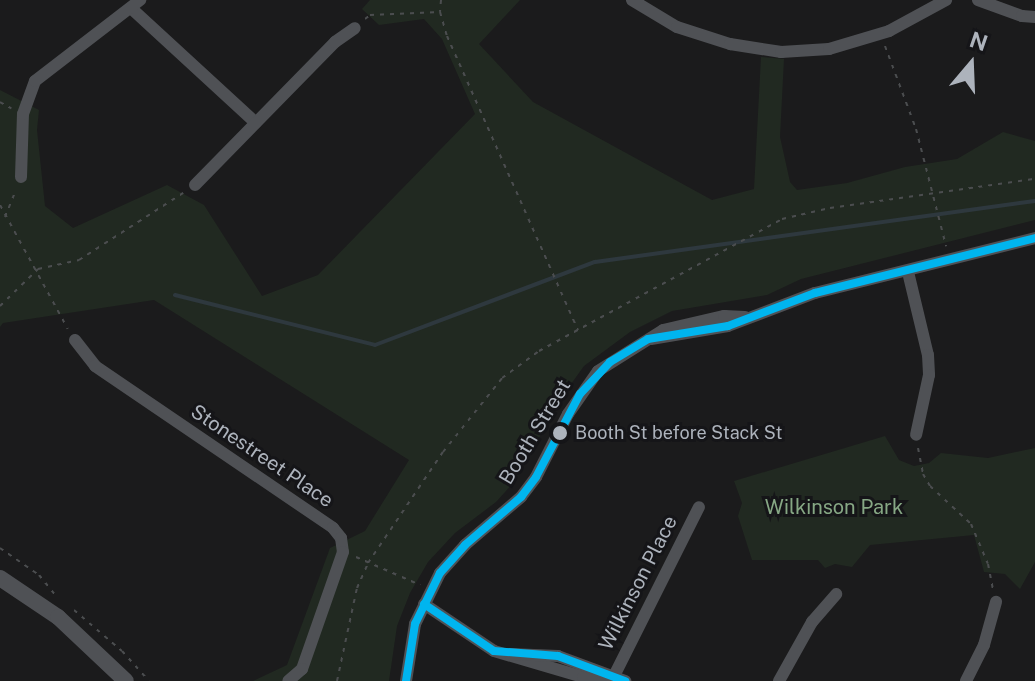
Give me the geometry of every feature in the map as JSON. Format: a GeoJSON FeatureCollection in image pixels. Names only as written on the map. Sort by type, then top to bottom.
{"type":"FeatureCollection","features":[{"type":"Feature","properties":{"kind":"street"},"geometry":{"type":"LineString","coordinates":[[632,0],[677,27],[730,44],[781,52],[829,49],[881,34],[946,0]]}},
{"type":"Feature","properties":{"kind":"street"},"geometry":{"type":"LineString","coordinates":[[978,0],[1022,16],[1035,17]]}},
{"type":"Feature","properties":{"kind":"street"},"geometry":{"type":"LineString","coordinates":[[21,177],[23,114],[35,81],[136,4],[256,123]]}},
{"type":"Feature","properties":{"kind":"street"},"geometry":{"type":"LineString","coordinates":[[195,185],[335,42],[355,28]]}},
{"type":"Feature","properties":{"kind":"street","name":"Booth Street"},"geometry":{"type":"LineString","coordinates":[[406,681],[410,645],[431,589],[458,552],[521,497],[536,477],[568,414],[598,371],[648,339],[678,326],[724,316],[745,317],[815,293],[1035,238]]}},
{"type":"Feature","properties":{"kind":"street"},"geometry":{"type":"LineString","coordinates":[[908,272],[928,355],[929,375],[916,435]]}},
{"type":"Feature","properties":{"kind":"street","name":"Stonestreet Place"},"geometry":{"type":"LineString","coordinates":[[75,340],[95,366],[333,528],[341,538],[343,552]]}},
{"type":"Feature","properties":{"kind":"street","name":"Wilkinson Place"},"geometry":{"type":"LineString","coordinates":[[619,679],[699,507]]}},
{"type":"Feature","properties":{"kind":"street"},"geometry":{"type":"LineString","coordinates":[[288,681],[302,669],[343,552]]}},
{"type":"Feature","properties":{"kind":"street"},"geometry":{"type":"LineString","coordinates":[[0,578],[58,617],[100,652],[126,681]]}},
{"type":"Feature","properties":{"kind":"street"},"geometry":{"type":"LineString","coordinates":[[779,681],[812,622],[836,594]]}},
{"type":"Feature","properties":{"kind":"street"},"geometry":{"type":"LineString","coordinates":[[966,681],[984,645],[996,602]]}},
{"type":"Feature","properties":{"kind":"street"},"geometry":{"type":"LineString","coordinates":[[424,604],[481,645],[506,654],[530,652],[558,656],[619,679]]}},
{"type":"Feature","properties":{"kind":"path"},"geometry":{"type":"LineString","coordinates":[[441,0],[440,12],[447,36],[578,330]]}},
{"type":"Feature","properties":{"kind":"path"},"geometry":{"type":"LineString","coordinates":[[355,28],[370,15],[440,12]]}},
{"type":"Feature","properties":{"kind":"path"},"geometry":{"type":"LineString","coordinates":[[881,34],[916,129],[949,261]]}},
{"type":"Feature","properties":{"kind":"path"},"geometry":{"type":"LineString","coordinates":[[4,217],[21,177]]}},
{"type":"Feature","properties":{"kind":"path"},"geometry":{"type":"LineString","coordinates":[[337,681],[357,588],[368,563],[443,452],[502,378],[539,351],[782,219],[830,208],[1035,179]]}},
{"type":"Feature","properties":{"kind":"path"},"geometry":{"type":"LineString","coordinates":[[0,306],[38,269],[79,260],[195,185]]}},
{"type":"Feature","properties":{"kind":"path"},"geometry":{"type":"LineString","coordinates":[[0,205],[75,340]]}},
{"type":"Feature","properties":{"kind":"path"},"geometry":{"type":"LineString","coordinates":[[916,435],[923,474],[930,486],[961,512],[978,537],[996,602]]}},
{"type":"Feature","properties":{"kind":"path"},"geometry":{"type":"LineString","coordinates":[[0,548],[39,575],[57,596]]}},
{"type":"Feature","properties":{"kind":"path"},"geometry":{"type":"LineString","coordinates":[[343,552],[431,589]]}},
{"type":"Feature","properties":{"kind":"path"},"geometry":{"type":"LineString","coordinates":[[67,604],[122,651],[149,681]]}},
{"type":"Feature","properties":{"kind":"green space"},"geometry":{"type":"Polygon","coordinates":[[[370,0],[520,0],[479,44],[533,102],[712,200],[754,189],[761,57],[784,59],[780,137],[790,182],[797,190],[847,183],[905,167],[957,159],[1003,132],[1035,141],[1035,220],[801,279],[767,295],[672,311],[630,332],[584,366],[561,398],[515,481],[496,502],[455,533],[428,562],[410,593],[397,626],[389,681],[253,681],[287,665],[330,548],[365,531],[409,460],[154,300],[3,323],[0,327],[0,90],[39,110],[37,130],[45,206],[73,228],[167,185],[204,205],[262,296],[318,275],[475,114],[442,39],[424,19],[379,25],[362,9],[370,0]]]}},
{"type":"Feature","properties":{"kind":"green space","name":"Wilkinson Park"},"geometry":{"type":"Polygon","coordinates":[[[885,436],[899,460],[914,466],[929,463],[941,453],[988,458],[1035,448],[1035,562],[1020,589],[1005,574],[984,572],[974,535],[870,545],[852,567],[835,564],[825,568],[818,560],[752,560],[738,516],[742,503],[734,481],[885,436]]]}},
{"type":"Feature","properties":{"kind":"waterway"},"geometry":{"type":"LineString","coordinates":[[175,295],[375,345],[595,262],[1035,201]]}},
{"type":"Feature","properties":{"kind":"transit line"},"geometry":{"type":"LineString","coordinates":[[406,681],[415,624],[440,573],[465,545],[521,497],[536,477],[580,394],[610,362],[648,339],[728,326],[815,293],[1035,238]]}},
{"type":"Feature","properties":{"kind":"transit line"},"geometry":{"type":"LineString","coordinates":[[424,604],[494,651],[558,656],[625,681]]}},
{"type":"Feature","properties":{"kind":"place","name":"Booth St before Stack St"},"geometry":{"type":"Point","coordinates":[560,433]}}]}
